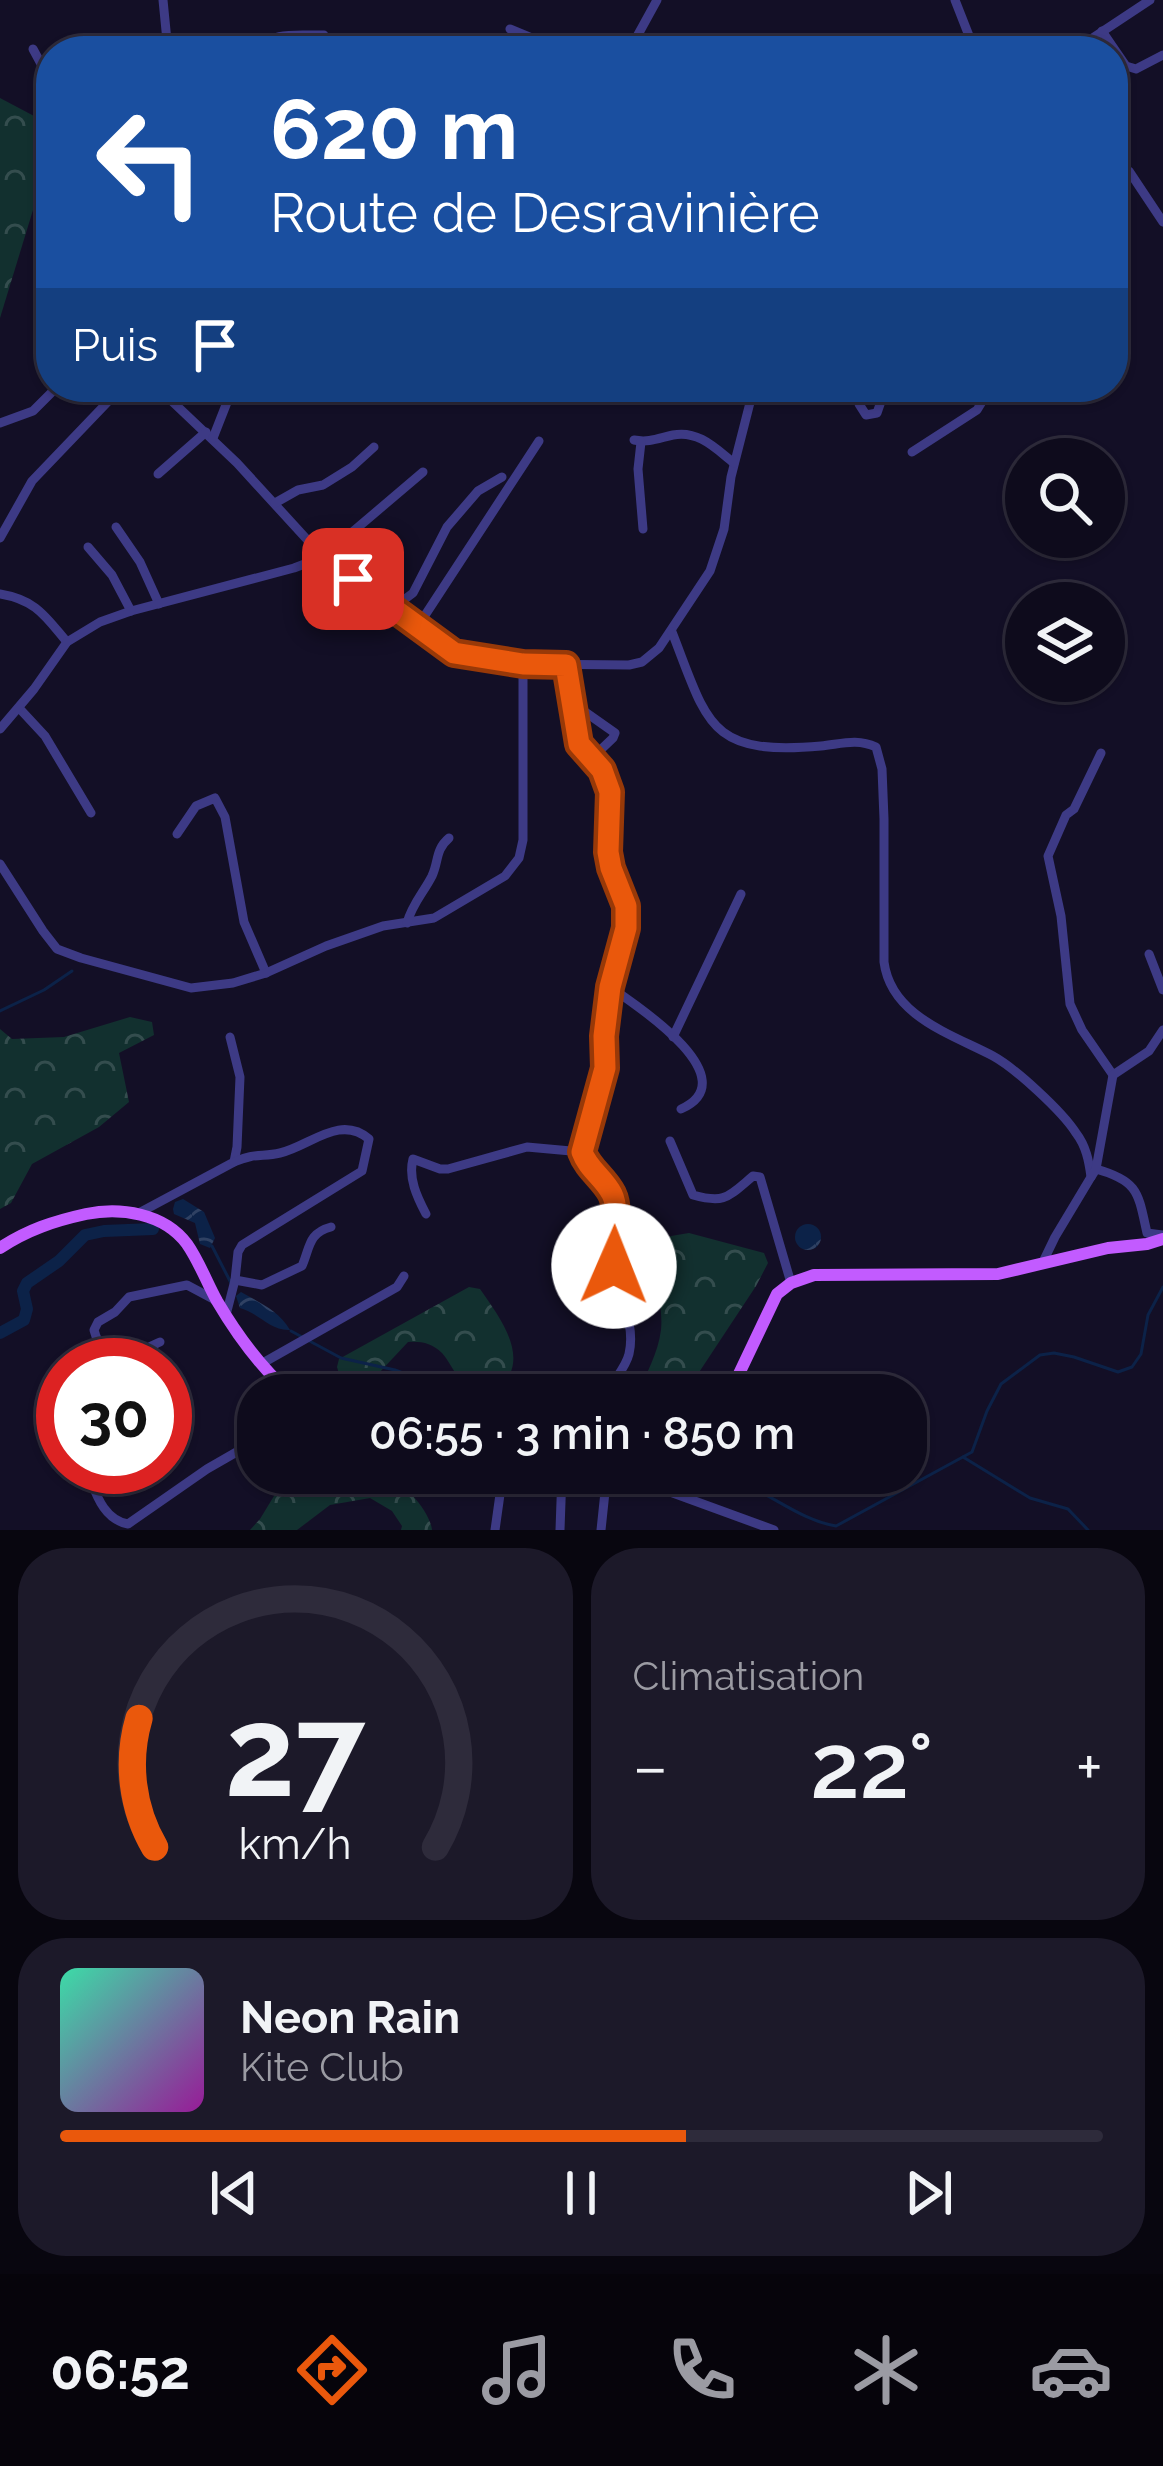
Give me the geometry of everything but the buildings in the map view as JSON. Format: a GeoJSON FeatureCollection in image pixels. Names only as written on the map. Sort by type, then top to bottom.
{"type":"FeatureCollection","features":[{"type":"Feature","properties":{"kind":"main road"},"geometry":{"type":"LineString","coordinates":[[0,1248],[28,1230],[101,1211],[137,1214],[160,1222],[188,1246],[217,1301],[267,1374]]}},
{"type":"Feature","properties":{"kind":"main road"},"geometry":{"type":"LineString","coordinates":[[739,1374],[777,1294],[790,1283],[814,1275],[976,1276],[1163,1237]]}},
{"type":"Feature","properties":{"kind":"street"},"geometry":{"type":"LineString","coordinates":[[163,0],[167,36]]}},
{"type":"Feature","properties":{"kind":"street"},"geometry":{"type":"LineString","coordinates":[[639,0],[650,12]]}},
{"type":"Feature","properties":{"kind":"street"},"geometry":{"type":"LineString","coordinates":[[637,36],[656,0]]}},
{"type":"Feature","properties":{"kind":"street"},"geometry":{"type":"LineString","coordinates":[[955,0],[969,36]]}},
{"type":"Feature","properties":{"kind":"street"},"geometry":{"type":"LineString","coordinates":[[1096,36],[1150,0]]}},
{"type":"Feature","properties":{"kind":"street"},"geometry":{"type":"LineString","coordinates":[[510,29],[527,36]]}},
{"type":"Feature","properties":{"kind":"street"},"geometry":{"type":"LineString","coordinates":[[1102,32],[1105,36]]}},
{"type":"Feature","properties":{"kind":"street"},"geometry":{"type":"LineString","coordinates":[[274,36],[324,35]]}},
{"type":"Feature","properties":{"kind":"street"},"geometry":{"type":"LineString","coordinates":[[34,49],[36,53]]}},
{"type":"Feature","properties":{"kind":"street"},"geometry":{"type":"LineString","coordinates":[[1128,67],[1136,69],[1163,55]]}},
{"type":"Feature","properties":{"kind":"street"},"geometry":{"type":"LineString","coordinates":[[1128,171],[1163,222]]}},
{"type":"Feature","properties":{"kind":"street"},"geometry":{"type":"LineString","coordinates":[[0,423],[33,412],[43,402]]}},
{"type":"Feature","properties":{"kind":"street"},"geometry":{"type":"LineString","coordinates":[[0,538],[32,481],[108,402]]}},
{"type":"Feature","properties":{"kind":"street"},"geometry":{"type":"LineString","coordinates":[[174,402],[323,557],[454,653],[566,665],[642,662],[672,632],[719,551],[750,402]]}},
{"type":"Feature","properties":{"kind":"street"},"geometry":{"type":"LineString","coordinates":[[158,474],[210,435],[226,402]]}},
{"type":"Feature","properties":{"kind":"street"},"geometry":{"type":"LineString","coordinates":[[859,404],[866,415],[877,412],[881,402]]}},
{"type":"Feature","properties":{"kind":"street"},"geometry":{"type":"LineString","coordinates":[[912,452],[977,410],[982,402]]}},
{"type":"Feature","properties":{"kind":"street"},"geometry":{"type":"LineString","coordinates":[[643,529],[638,441],[694,435],[734,463]]}},
{"type":"Feature","properties":{"kind":"street"},"geometry":{"type":"LineString","coordinates":[[418,626],[539,441]]}},
{"type":"Feature","properties":{"kind":"street"},"geometry":{"type":"LineString","coordinates":[[275,503],[298,490],[323,485],[374,447]]}},
{"type":"Feature","properties":{"kind":"street"},"geometry":{"type":"LineString","coordinates":[[0,729],[67,642],[131,610],[323,557],[423,472]]}},
{"type":"Feature","properties":{"kind":"street"},"geometry":{"type":"LineString","coordinates":[[386,602],[413,593],[447,527],[478,491],[502,477]]}},
{"type":"Feature","properties":{"kind":"street"},"geometry":{"type":"LineString","coordinates":[[116,527],[140,562],[159,604]]}},
{"type":"Feature","properties":{"kind":"street"},"geometry":{"type":"LineString","coordinates":[[88,547],[112,575],[131,610]]}},
{"type":"Feature","properties":{"kind":"street"},"geometry":{"type":"LineString","coordinates":[[0,594],[21,598],[42,612],[67,642]]}},
{"type":"Feature","properties":{"kind":"street"},"geometry":{"type":"LineString","coordinates":[[672,632],[705,714],[728,736],[743,743],[779,747],[860,741],[875,748],[882,769],[884,962],[891,988],[934,1027],[1009,1066],[1078,1134],[1094,1173]]}},
{"type":"Feature","properties":{"kind":"street"},"geometry":{"type":"LineString","coordinates":[[659,648],[679,649]]}},
{"type":"Feature","properties":{"kind":"street"},"geometry":{"type":"LineString","coordinates":[[0,864],[57,949],[191,988],[233,983],[382,926],[434,918],[505,877],[519,858],[523,840],[523,664]]}},
{"type":"Feature","properties":{"kind":"street"},"geometry":{"type":"LineString","coordinates":[[566,665],[579,744],[602,770],[610,792],[608,852],[626,906],[626,928],[610,987],[605,1068],[582,1152],[615,1203],[612,1252],[631,1340],[618,1374]]}},
{"type":"Feature","properties":{"kind":"street"},"geometry":{"type":"LineString","coordinates":[[571,702],[615,733],[591,759]]}},
{"type":"Feature","properties":{"kind":"street"},"geometry":{"type":"LineString","coordinates":[[19,708],[45,736],[91,813]]}},
{"type":"Feature","properties":{"kind":"street"},"geometry":{"type":"LineString","coordinates":[[1101,753],[1048,856],[1061,916],[1070,1004],[1113,1075]]}},
{"type":"Feature","properties":{"kind":"street"},"geometry":{"type":"LineString","coordinates":[[177,834],[196,806],[215,798],[225,817],[244,922],[266,973]]}},
{"type":"Feature","properties":{"kind":"street"},"geometry":{"type":"LineString","coordinates":[[407,922],[432,874],[440,846],[448,838]]}},
{"type":"Feature","properties":{"kind":"street"},"geometry":{"type":"LineString","coordinates":[[673,1037],[741,894]]}},
{"type":"Feature","properties":{"kind":"street"},"geometry":{"type":"LineString","coordinates":[[1149,954],[1163,990]]}},
{"type":"Feature","properties":{"kind":"street"},"geometry":{"type":"LineString","coordinates":[[610,987],[643,1010],[700,1067],[704,1082],[698,1099],[681,1109]]}},
{"type":"Feature","properties":{"kind":"street"},"geometry":{"type":"LineString","coordinates":[[1042,1264],[1094,1173],[1113,1075],[1149,1051],[1163,1030]]}},
{"type":"Feature","properties":{"kind":"street"},"geometry":{"type":"LineString","coordinates":[[230,1037],[240,1077],[234,1162]]}},
{"type":"Feature","properties":{"kind":"street"},"geometry":{"type":"LineString","coordinates":[[137,1214],[250,1155],[288,1151],[329,1131],[356,1130],[369,1139],[362,1171],[242,1245],[226,1315]]}},
{"type":"Feature","properties":{"kind":"street"},"geometry":{"type":"LineString","coordinates":[[670,1141],[693,1195],[723,1200],[753,1176],[760,1177],[790,1283]]}},
{"type":"Feature","properties":{"kind":"street"},"geometry":{"type":"LineString","coordinates":[[426,1214],[416,1194],[412,1159],[448,1168],[527,1147],[582,1152]]}},
{"type":"Feature","properties":{"kind":"street"},"geometry":{"type":"LineString","coordinates":[[1094,1173],[1129,1182],[1138,1196],[1147,1233],[1163,1237]]}},
{"type":"Feature","properties":{"kind":"street"},"geometry":{"type":"LineString","coordinates":[[236,1280],[262,1286],[302,1266],[311,1238],[332,1227]]}},
{"type":"Feature","properties":{"kind":"street"},"geometry":{"type":"LineString","coordinates":[[261,1364],[397,1287],[404,1276]]}},
{"type":"Feature","properties":{"kind":"street"},"geometry":{"type":"LineString","coordinates":[[97,1338],[98,1322],[129,1297],[182,1285],[217,1301]]}},
{"type":"Feature","properties":{"kind":"street"},"geometry":{"type":"LineString","coordinates":[[192,1479],[237,1452]]}},
{"type":"Feature","properties":{"kind":"street"},"geometry":{"type":"LineString","coordinates":[[97,1494],[105,1512],[117,1522],[128,1523],[170,1494]]}},
{"type":"Feature","properties":{"kind":"street"},"geometry":{"type":"LineString","coordinates":[[496,1529],[500,1494]]}},
{"type":"Feature","properties":{"kind":"street"},"geometry":{"type":"LineString","coordinates":[[560,1530],[561,1494]]}},
{"type":"Feature","properties":{"kind":"street"},"geometry":{"type":"LineString","coordinates":[[602,1530],[605,1494]]}},
{"type":"Feature","properties":{"kind":"street"},"geometry":{"type":"LineString","coordinates":[[675,1494],[774,1530]]}},
{"type":"Feature","properties":{"kind":"green space"},"geometry":{"type":"Polygon","coordinates":[[[0,98],[36,117],[36,200],[0,318],[0,98]]]}},
{"type":"Feature","properties":{"kind":"green space"},"geometry":{"type":"Polygon","coordinates":[[[130,1017],[152,1022],[154,1035],[119,1053],[129,1102],[99,1127],[32,1164],[11,1203],[0,1209],[0,1029],[12,1039],[64,1037],[130,1017]]]}},
{"type":"Feature","properties":{"kind":"green space"},"geometry":{"type":"Polygon","coordinates":[[[689,1233],[764,1253],[768,1263],[698,1374],[647,1374],[661,1330],[656,1253],[659,1242],[689,1233]]]}},
{"type":"Feature","properties":{"kind":"green space"},"geometry":{"type":"Polygon","coordinates":[[[469,1287],[480,1289],[500,1318],[513,1352],[509,1374],[457,1374],[438,1350],[417,1342],[408,1342],[378,1374],[339,1374],[339,1359],[469,1287]]]}},
{"type":"Feature","properties":{"kind":"green space"},"geometry":{"type":"Polygon","coordinates":[[[275,1494],[411,1494],[432,1530],[401,1530],[392,1511],[370,1498],[330,1505],[297,1530],[250,1530],[275,1494]]]}},
{"type":"Feature","properties":{"kind":"water"},"geometry":{"type":"Polygon","coordinates":[[[183,1199],[204,1212],[215,1238],[210,1248],[200,1244],[195,1223],[174,1214],[175,1202],[183,1199]]]}},
{"type":"Feature","properties":{"kind":"water"},"geometry":{"type":"Polygon","coordinates":[[[808,1224],[821,1237],[808,1250],[795,1237],[808,1224]]]}},
{"type":"Feature","properties":{"kind":"water"},"geometry":{"type":"Polygon","coordinates":[[[241,1292],[274,1312],[290,1330],[276,1328],[240,1308],[236,1296],[241,1292]]]}},
{"type":"Feature","properties":{"kind":"waterway"},"geometry":{"type":"LineString","coordinates":[[0,1011],[72,971]]}},
{"type":"Feature","properties":{"kind":"waterway"},"geometry":{"type":"LineString","coordinates":[[0,1333],[24,1320],[27,1283],[85,1235],[153,1229]]}},
{"type":"Feature","properties":{"kind":"waterway"},"geometry":{"type":"LineString","coordinates":[[212,1246],[232,1285]]}},
{"type":"Feature","properties":{"kind":"waterway"},"geometry":{"type":"LineString","coordinates":[[927,1476],[972,1452],[1001,1384],[1040,1355],[1074,1357],[1118,1372],[1132,1367],[1141,1354],[1148,1315],[1163,1287]]}},
{"type":"Feature","properties":{"kind":"waterway"},"geometry":{"type":"LineString","coordinates":[[291,1331],[341,1358],[406,1374]]}},
{"type":"Feature","properties":{"kind":"waterway"},"geometry":{"type":"LineString","coordinates":[[963,1457],[1030,1498],[1068,1509],[1088,1530]]}},
{"type":"Feature","properties":{"kind":"waterway"},"geometry":{"type":"LineString","coordinates":[[764,1494],[836,1526],[895,1494]]}},
{"type":"Feature","properties":{"kind":"route"},"geometry":{"type":"LineString","coordinates":[[353,579],[454,653],[566,665],[579,744],[602,770],[610,792],[608,852],[626,906],[626,928],[610,987],[602,1090],[582,1152],[615,1203],[614,1266]]}}]}
